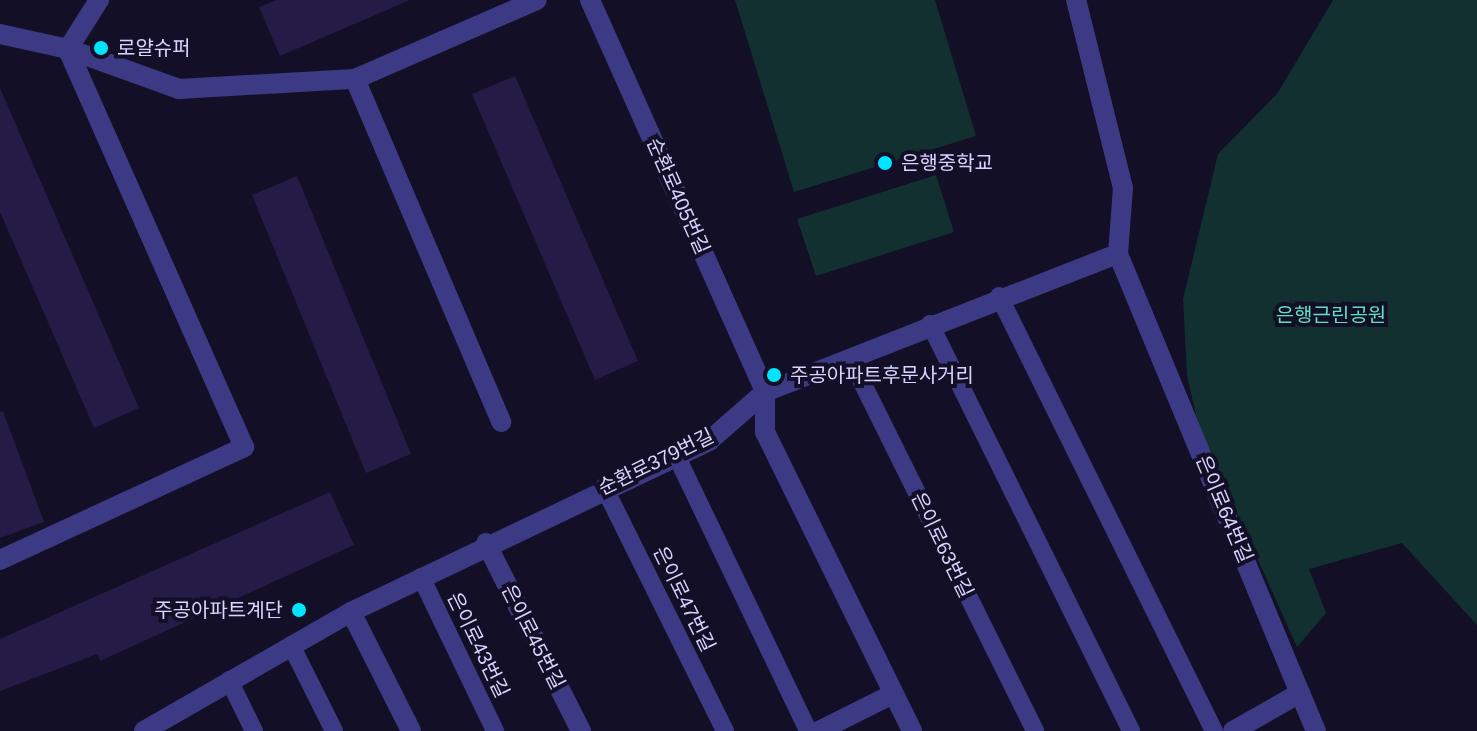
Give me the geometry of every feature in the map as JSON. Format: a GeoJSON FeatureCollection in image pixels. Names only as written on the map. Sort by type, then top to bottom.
{"type":"FeatureCollection","features":[{"type":"Feature","properties":{"kind":"street"},"geometry":{"type":"LineString","coordinates":[[68,49],[99,0]]}},
{"type":"Feature","properties":{"kind":"street"},"geometry":{"type":"LineString","coordinates":[[0,34],[68,49],[179,89],[355,79],[537,0]]}},
{"type":"Feature","properties":{"kind":"street","name":"순환로405번길"},"geometry":{"type":"LineString","coordinates":[[590,0],[765,392]]}},
{"type":"Feature","properties":{"kind":"street"},"geometry":{"type":"LineString","coordinates":[[1076,0],[1123,188],[1118,254]]}},
{"type":"Feature","properties":{"kind":"street"},"geometry":{"type":"LineString","coordinates":[[0,560],[244,447],[68,49]]}},
{"type":"Feature","properties":{"kind":"street"},"geometry":{"type":"LineString","coordinates":[[355,79],[501,422]]}},
{"type":"Feature","properties":{"kind":"street","name":"순환로379번길"},"geometry":{"type":"LineString","coordinates":[[144,731],[351,612],[486,543],[709,441],[765,392],[999,296],[1118,254]]}},
{"type":"Feature","properties":{"kind":"street","name":"은이로64번길"},"geometry":{"type":"LineString","coordinates":[[1118,254],[1316,731]]}},
{"type":"Feature","properties":{"kind":"street"},"geometry":{"type":"LineString","coordinates":[[765,392],[765,432],[912,731]]}},
{"type":"Feature","properties":{"kind":"street","name":"은이로45번길"},"geometry":{"type":"LineString","coordinates":[[486,543],[581,731]]}},
{"type":"Feature","properties":{"kind":"street"},"geometry":{"type":"LineString","coordinates":[[351,612],[411,731]]}},
{"type":"Feature","properties":{"kind":"street"},"geometry":{"type":"LineString","coordinates":[[1233,731],[1300,693]]}},
{"type":"Feature","properties":{"kind":"street"},"geometry":{"type":"LineString","coordinates":[[819,731],[893,694]]}},
{"type":"Feature","properties":{"kind":"lane"},"geometry":{"type":"LineString","coordinates":[[999,296],[1214,731]]}},
{"type":"Feature","properties":{"kind":"lane"},"geometry":{"type":"LineString","coordinates":[[930,324],[1131,731]]}},
{"type":"Feature","properties":{"kind":"lane","name":"은이로63번길"},"geometry":{"type":"LineString","coordinates":[[850,358],[1035,731]]}},
{"type":"Feature","properties":{"kind":"lane"},"geometry":{"type":"LineString","coordinates":[[676,455],[808,731]]}},
{"type":"Feature","properties":{"kind":"lane","name":"은이로47번길"},"geometry":{"type":"LineString","coordinates":[[604,487],[725,731]]}},
{"type":"Feature","properties":{"kind":"lane","name":"은이로43번길"},"geometry":{"type":"LineString","coordinates":[[421,577],[495,731]]}},
{"type":"Feature","properties":{"kind":"lane"},"geometry":{"type":"LineString","coordinates":[[291,645],[334,731]]}},
{"type":"Feature","properties":{"kind":"lane"},"geometry":{"type":"LineString","coordinates":[[229,680],[254,731]]}},
{"type":"Feature","properties":{"kind":"green space"},"geometry":{"type":"Polygon","coordinates":[[[735,0],[935,0],[976,136],[794,192],[735,0]]]}},
{"type":"Feature","properties":{"kind":"green space","name":"은행근린공원"},"geometry":{"type":"Polygon","coordinates":[[[1333,0],[1477,0],[1477,625],[1402,543],[1309,569],[1326,613],[1297,647],[1199,428],[1187,376],[1183,299],[1218,154],[1277,94],[1333,0]]]}},
{"type":"Feature","properties":{"kind":"green space"},"geometry":{"type":"Polygon","coordinates":[[[936,175],[954,232],[816,276],[797,219],[936,175]]]}},
{"type":"Feature","properties":{"kind":"building"},"geometry":{"type":"Polygon","coordinates":[[[276,0],[410,0],[280,56],[259,7],[276,0]]]}},
{"type":"Feature","properties":{"kind":"building"},"geometry":{"type":"Polygon","coordinates":[[[515,76],[638,361],[595,380],[472,94],[515,76]]]}},
{"type":"Feature","properties":{"kind":"building"},"geometry":{"type":"Polygon","coordinates":[[[0,88],[139,408],[94,428],[0,212],[0,88]]]}},
{"type":"Feature","properties":{"kind":"building"},"geometry":{"type":"Polygon","coordinates":[[[297,176],[411,454],[366,473],[252,195],[297,176]]]}},
{"type":"Feature","properties":{"kind":"building"},"geometry":{"type":"Polygon","coordinates":[[[3,411],[44,522],[0,538],[0,412],[3,411]]]}},
{"type":"Feature","properties":{"kind":"building"},"geometry":{"type":"Polygon","coordinates":[[[330,492],[354,545],[100,661],[97,654],[0,691],[0,639],[330,492]]]}},
{"type":"Feature","properties":{"kind":"place","name":"로얄슈퍼"},"geometry":{"type":"Point","coordinates":[101,48]}},
{"type":"Feature","properties":{"kind":"place","name":"은행중학교"},"geometry":{"type":"Point","coordinates":[885,163]}},
{"type":"Feature","properties":{"kind":"place","name":"주공아파트후문사거리"},"geometry":{"type":"Point","coordinates":[774,375]}},
{"type":"Feature","properties":{"kind":"place","name":"주공아파트계단"},"geometry":{"type":"Point","coordinates":[299,610]}}]}
